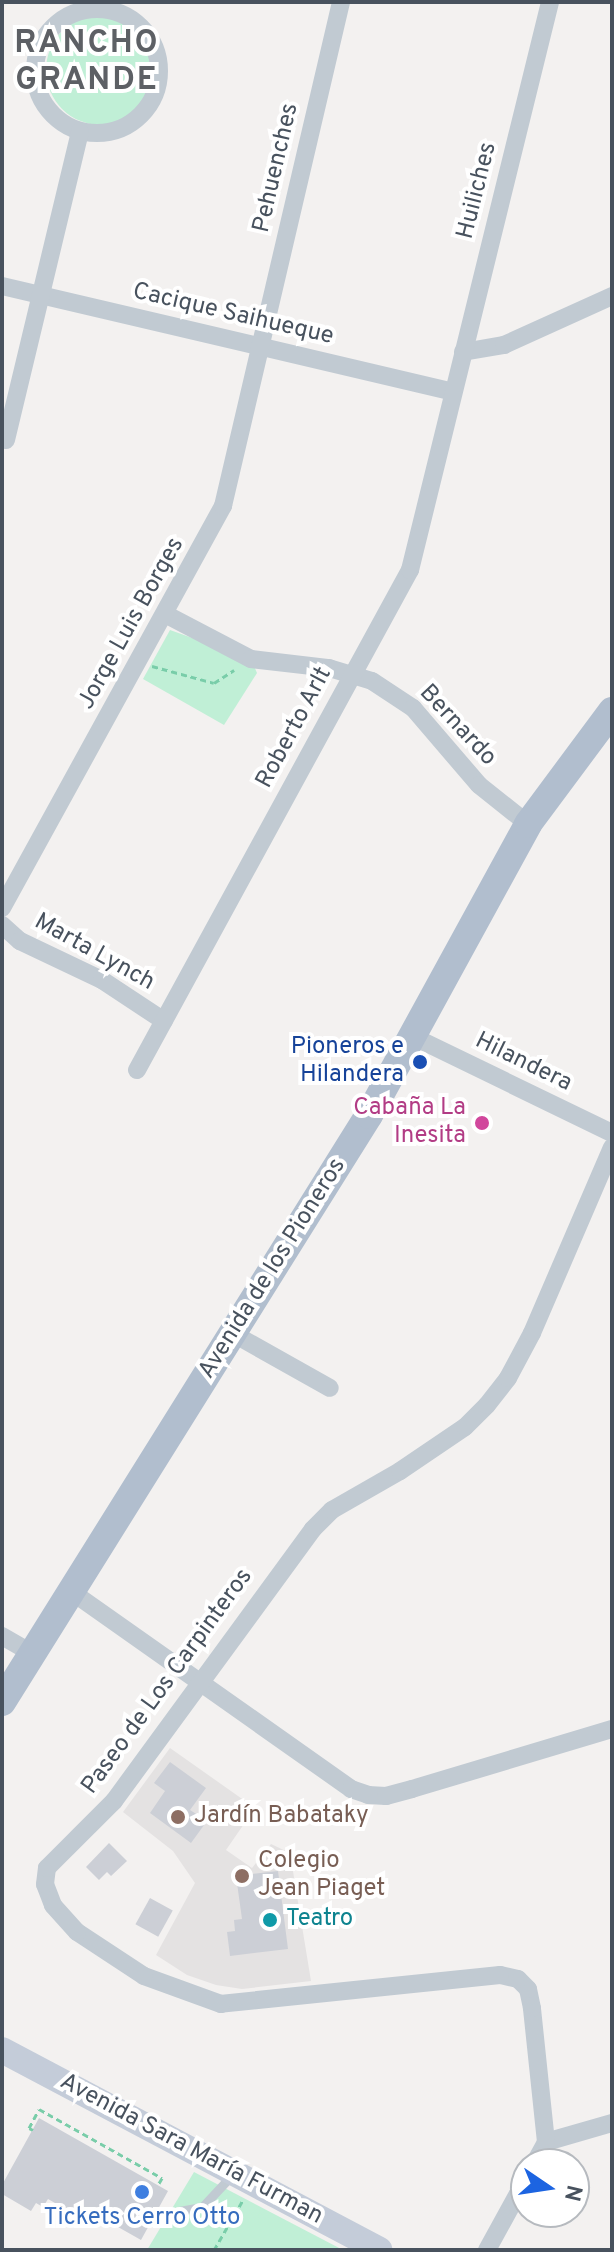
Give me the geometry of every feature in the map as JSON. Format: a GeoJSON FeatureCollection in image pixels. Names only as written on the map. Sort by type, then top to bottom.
{"type":"FeatureCollection","features":[{"type":"Feature","properties":{"kind":"main road","name":"Avenida de los Pioneros"},"geometry":{"type":"LineString","coordinates":[[2,1702],[369,1115],[528,824],[612,711]]}},
{"type":"Feature","properties":{"kind":"main road","name":"Avenida Sara María Furman"},"geometry":{"type":"LineString","coordinates":[[2,2050],[379,2250]]}},
{"type":"Feature","properties":{"kind":"street","name":"Pehuenches"},"geometry":{"type":"LineString","coordinates":[[260,346],[341,2]]}},
{"type":"Feature","properties":{"kind":"street","name":"Huiliches"},"geometry":{"type":"LineString","coordinates":[[453,392],[550,2]]}},
{"type":"Feature","properties":{"kind":"street"},"geometry":{"type":"LineString","coordinates":[[110,6],[143,29],[154,46],[159,66],[157,86],[150,104],[128,124],[100,134],[80,132],[61,122],[46,107],[36,88],[37,57],[51,29],[68,16],[110,6]]}},
{"type":"Feature","properties":{"kind":"street"},"geometry":{"type":"LineString","coordinates":[[6,440],[80,132]]}},
{"type":"Feature","properties":{"kind":"street","name":"Cacique Saihueque"},"geometry":{"type":"LineString","coordinates":[[2,286],[453,392]]}},
{"type":"Feature","properties":{"kind":"street"},"geometry":{"type":"LineString","coordinates":[[463,352],[504,345],[612,296]]}},
{"type":"Feature","properties":{"kind":"street","name":"Jorge Luis Borges"},"geometry":{"type":"LineString","coordinates":[[2,908],[223,506],[260,346]]}},
{"type":"Feature","properties":{"kind":"street","name":"Roberto Arlt"},"geometry":{"type":"LineString","coordinates":[[137,1070],[410,570],[423,529],[453,392]]}},
{"type":"Feature","properties":{"kind":"street","name":"Bernardo"},"geometry":{"type":"LineString","coordinates":[[165,614],[251,659],[352,673],[372,681],[413,708],[479,785],[528,824]]}},
{"type":"Feature","properties":{"kind":"street","name":"Marta Lynch"},"geometry":{"type":"LineString","coordinates":[[2,925],[20,941],[102,980],[164,1021]]}},
{"type":"Feature","properties":{"kind":"street","name":"Hilandera"},"geometry":{"type":"LineString","coordinates":[[414,1037],[612,1133]]}},
{"type":"Feature","properties":{"kind":"street","name":"Paseo de Los Carpinteros"},"geometry":{"type":"LineString","coordinates":[[546,2142],[532,2008],[528,1989],[518,1979],[500,1975],[221,2004],[144,1976],[77,1932],[53,1905],[45,1884],[47,1868],[114,1801],[293,1554],[332,1510],[400,1471],[465,1427],[508,1378],[532,1333],[612,1147]]}},
{"type":"Feature","properties":{"kind":"street"},"geometry":{"type":"LineString","coordinates":[[232,1333],[330,1388]]}},
{"type":"Feature","properties":{"kind":"street"},"geometry":{"type":"LineString","coordinates":[[72,1592],[200,1680],[332,1777],[368,1795],[386,1796],[412,1789],[612,1729]]}},
{"type":"Feature","properties":{"kind":"street"},"geometry":{"type":"LineString","coordinates":[[2,1636],[33,1654]]}},
{"type":"Feature","properties":{"kind":"street"},"geometry":{"type":"LineString","coordinates":[[543,2148],[546,2142],[612,2123]]}},
{"type":"Feature","properties":{"kind":"street"},"geometry":{"type":"LineString","coordinates":[[487,2250],[510,2208]]}},
{"type":"Feature","properties":{"kind":"lane"},"geometry":{"type":"LineString","coordinates":[[179,2211],[202,2207],[244,2178]]}},
{"type":"Feature","properties":{"kind":"path"},"geometry":{"type":"LineString","coordinates":[[139,663],[214,683],[251,659]]}},
{"type":"Feature","properties":{"kind":"path"},"geometry":{"type":"LineString","coordinates":[[33,2130],[29,2128],[39,2109],[162,2178],[158,2185]]}},
{"type":"Feature","properties":{"kind":"path"},"geometry":{"type":"LineString","coordinates":[[214,2250],[244,2178]]}},
{"type":"Feature","properties":{"kind":"shaded area","name":"Colegio Jean Piaget"},"geometry":{"type":"Polygon","coordinates":[[[170,1748],[255,1808],[226,1850],[252,1868],[271,1844],[290,1853],[311,1981],[242,1989],[216,1985],[187,1975],[156,1955],[195,1883],[173,1851],[123,1812],[170,1748]]]}},
{"type":"Feature","properties":{"kind":"green space"},"geometry":{"type":"Polygon","coordinates":[[[101,15],[122,19],[140,31],[152,49],[156,70],[152,91],[140,109],[122,121],[101,125],[80,121],[62,109],[50,91],[46,70],[50,49],[62,31],[80,19],[101,15]]]}},
{"type":"Feature","properties":{"kind":"green space"},"geometry":{"type":"Polygon","coordinates":[[[170,630],[251,659],[257,673],[224,725],[143,679],[170,630]]]}},
{"type":"Feature","properties":{"kind":"green space"},"geometry":{"type":"Polygon","coordinates":[[[194,2172],[343,2250],[147,2250],[194,2172]]]}},
{"type":"Feature","properties":{"kind":"building"},"geometry":{"type":"Polygon","coordinates":[[[170,1762],[206,1788],[190,1810],[207,1821],[191,1843],[150,1813],[165,1791],[154,1783],[170,1762]]]}},
{"type":"Feature","properties":{"kind":"building"},"geometry":{"type":"Polygon","coordinates":[[[109,1843],[127,1861],[111,1876],[107,1872],[99,1880],[86,1867],[109,1843]]]}},
{"type":"Feature","properties":{"kind":"building"},"geometry":{"type":"Polygon","coordinates":[[[278,1871],[288,1949],[230,1956],[227,1932],[235,1931],[234,1920],[242,1919],[236,1876],[278,1871]]]}},
{"type":"Feature","properties":{"kind":"building"},"geometry":{"type":"Polygon","coordinates":[[[150,1898],[173,1911],[158,1937],[135,1924],[150,1898]]]}},
{"type":"Feature","properties":{"kind":"building"},"geometry":{"type":"Polygon","coordinates":[[[39,2118],[168,2191],[141,2240],[88,2210],[83,2219],[48,2199],[43,2207],[36,2203],[31,2211],[2,2194],[2,2185],[39,2118]]]}},
{"type":"Feature","properties":{"kind":"place","name":"Pioneros e Hilandera"},"geometry":{"type":"Point","coordinates":[420,1062]}},
{"type":"Feature","properties":{"kind":"place","name":"Cabaña La Inesita"},"geometry":{"type":"Point","coordinates":[482,1123]}},
{"type":"Feature","properties":{"kind":"place","name":"Jardín Babataky"},"geometry":{"type":"Point","coordinates":[178,1817]}},
{"type":"Feature","properties":{"kind":"place","name":"Colegio Jean Piaget"},"geometry":{"type":"Point","coordinates":[242,1876]}},
{"type":"Feature","properties":{"kind":"place","name":"Teatro"},"geometry":{"type":"Point","coordinates":[270,1920]}},
{"type":"Feature","properties":{"kind":"place","name":"Tickets Cerro Otto"},"geometry":{"type":"Point","coordinates":[142,2192]}},
{"type":"Feature","properties":{"kind":"district","name":"RANCHO GRANDE"},"geometry":{"type":"Point","coordinates":[87,64]}}]}
